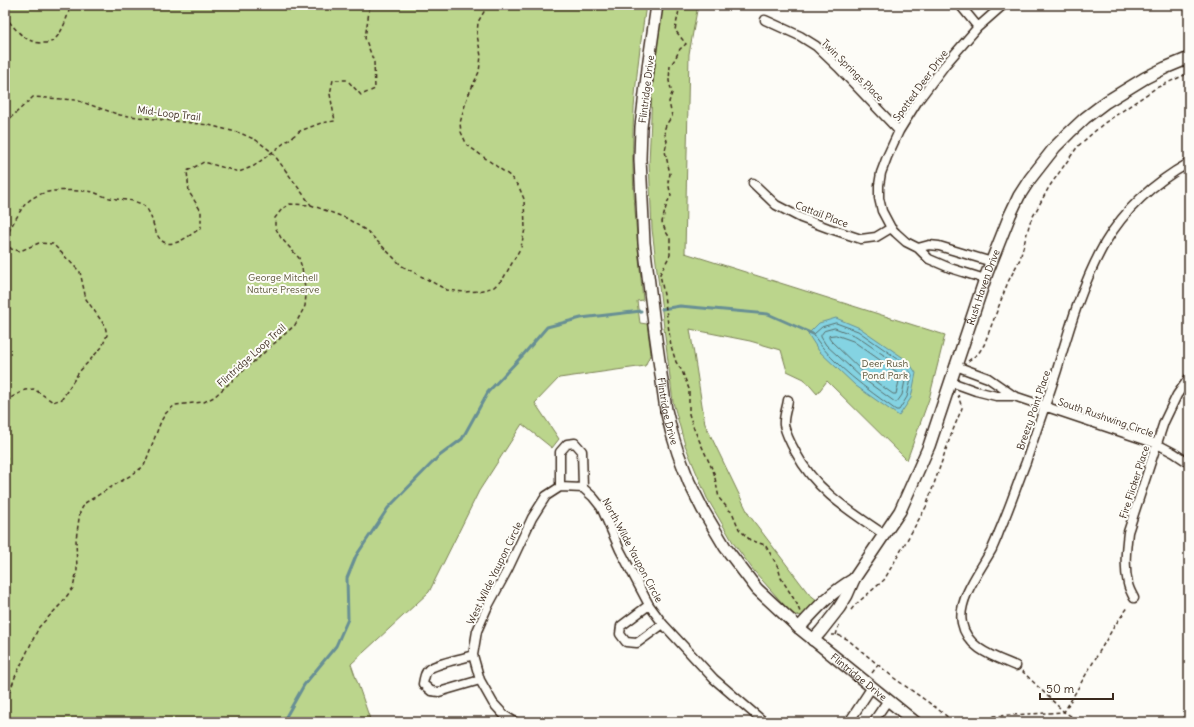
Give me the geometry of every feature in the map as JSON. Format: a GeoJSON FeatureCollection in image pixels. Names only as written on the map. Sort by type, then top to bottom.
{"type":"FeatureCollection","features":[{"type":"Feature","properties":{"kind":"street","name":"Flintridge Drive"},"geometry":{"type":"LineString","coordinates":[[657,5],[641,127],[640,159],[644,243],[666,410],[672,434],[689,482],[703,510],[725,547],[757,589],[813,640],[915,722]]}},
{"type":"Feature","properties":{"kind":"street"},"geometry":{"type":"LineString","coordinates":[[960,5],[978,27]]}},
{"type":"Feature","properties":{"kind":"street","name":"Spotted Deer Drive"},"geometry":{"type":"LineString","coordinates":[[985,279],[950,268],[929,259],[918,248],[906,242],[891,228],[882,211],[879,198],[879,185],[887,157],[899,131],[917,102],[945,65],[978,27],[1003,5]]}},
{"type":"Feature","properties":{"kind":"street","name":"Twin Springs Place"},"geometry":{"type":"LineString","coordinates":[[765,20],[800,36],[816,46],[899,131]]}},
{"type":"Feature","properties":{"kind":"street","name":"Rush Haven Drive"},"geometry":{"type":"LineString","coordinates":[[813,640],[847,595],[854,579],[900,511],[955,383],[985,279],[1019,196],[1030,179],[1060,142],[1085,118],[1106,102],[1145,78],[1189,58]]}},
{"type":"Feature","properties":{"kind":"street","name":"Breezy Point Place"},"geometry":{"type":"LineString","coordinates":[[1016,666],[991,656],[978,648],[967,637],[962,623],[962,612],[965,599],[992,548],[1008,513],[1045,407],[1085,284],[1106,242],[1121,220],[1142,197],[1158,183],[1189,162]]}},
{"type":"Feature","properties":{"kind":"street","name":"Cattail Place"},"geometry":{"type":"LineString","coordinates":[[753,183],[776,205],[801,218],[861,239],[876,237],[891,228]]}},
{"type":"Feature","properties":{"kind":"street"},"geometry":{"type":"LineString","coordinates":[[918,248],[928,245],[939,246],[992,262]]}},
{"type":"Feature","properties":{"kind":"street","name":"South Rushwing Circle"},"geometry":{"type":"LineString","coordinates":[[960,368],[988,378],[1014,396],[1157,444],[1189,463]]}},
{"type":"Feature","properties":{"kind":"street","name":"Fire Flicker Place"},"geometry":{"type":"LineString","coordinates":[[1134,598],[1128,584],[1126,568],[1128,532],[1164,422],[1177,396],[1189,378]]}},
{"type":"Feature","properties":{"kind":"street","name":"South Rushwing Circle"},"geometry":{"type":"LineString","coordinates":[[955,383],[976,391],[996,396],[1014,396]]}},
{"type":"Feature","properties":{"kind":"street"},"geometry":{"type":"LineString","coordinates":[[788,400],[784,423],[789,441],[808,474],[823,490],[839,503],[885,535]]}},
{"type":"Feature","properties":{"kind":"street"},"geometry":{"type":"LineString","coordinates":[[575,443],[582,451],[583,488],[560,487],[560,452],[567,444],[575,443]]}},
{"type":"Feature","properties":{"kind":"street","name":"West Wilde Yaupon Circle"},"geometry":{"type":"LineString","coordinates":[[515,722],[493,703],[480,680],[473,656],[477,631],[532,518],[546,496],[560,487]]}},
{"type":"Feature","properties":{"kind":"street","name":"North Wilde Yaupon Circle"},"geometry":{"type":"LineString","coordinates":[[583,488],[601,507],[620,550],[649,605],[663,624],[714,679],[764,722]]}},
{"type":"Feature","properties":{"kind":"street","name":"Rush Haven Drive"},"geometry":{"type":"LineString","coordinates":[[799,628],[828,597],[854,579]]}},
{"type":"Feature","properties":{"kind":"street"},"geometry":{"type":"LineString","coordinates":[[649,605],[621,626],[620,634],[626,642],[637,643],[663,624]]}},
{"type":"Feature","properties":{"kind":"street"},"geometry":{"type":"LineString","coordinates":[[473,656],[437,665],[428,669],[423,684],[431,691],[439,692],[480,680]]}},
{"type":"Feature","properties":{"kind":"street"},"geometry":{"type":"LineString","coordinates":[[849,722],[872,687]]}},
{"type":"Feature","properties":{"kind":"street"},"geometry":{"type":"LineString","coordinates":[[873,722],[888,700]]}},
{"type":"Feature","properties":{"kind":"path"},"geometry":{"type":"LineString","coordinates":[[5,16],[13,27],[25,38],[35,43],[46,44],[55,40],[64,26],[71,5]]}},
{"type":"Feature","properties":{"kind":"path"},"geometry":{"type":"LineString","coordinates":[[5,401],[25,390],[34,388],[53,402],[62,399],[79,372],[102,347],[107,335],[105,326],[86,299],[80,272],[52,244],[39,243],[20,251],[11,249],[7,241],[10,230],[22,207],[30,200],[49,191],[61,190],[93,192],[109,198],[128,200],[142,205],[149,212],[158,238],[165,243],[177,242],[201,228],[201,211],[189,192],[187,171],[204,162],[239,172],[254,166],[300,131],[321,123],[335,121],[330,94],[333,80],[347,80],[360,95],[375,89],[374,62],[365,38],[370,5]]}},
{"type":"Feature","properties":{"kind":"path","name":"Flintridge Loop Trail"},"geometry":{"type":"LineString","coordinates":[[5,705],[15,677],[39,627],[74,588],[77,570],[76,539],[80,512],[85,502],[144,466],[161,421],[166,413],[176,405],[204,402],[214,398],[295,325],[305,306],[306,295],[299,258],[281,238],[275,227],[276,218],[282,209],[290,204],[311,205],[346,218],[367,231],[402,266],[447,290],[480,292],[494,287],[503,279],[521,247],[525,229],[524,199],[519,187],[510,176],[467,145],[461,132],[460,123],[467,98],[479,72],[481,56],[477,35],[478,22],[488,5]]}},
{"type":"Feature","properties":{"kind":"path"},"geometry":{"type":"LineString","coordinates":[[680,5],[675,30],[686,44],[680,49],[670,66],[669,81],[672,94],[669,102],[672,116],[664,131],[667,141],[665,151],[667,166],[670,174],[668,182],[671,196],[667,203],[662,222],[670,238],[670,255],[660,274],[674,356],[689,389],[689,414],[694,429],[714,472],[719,498],[732,512],[739,529],[750,540],[765,545],[778,567],[780,578],[797,604],[802,616],[807,620]]}},
{"type":"Feature","properties":{"kind":"path"},"geometry":{"type":"LineString","coordinates":[[960,368],[978,354],[984,345],[1008,282],[1020,259],[1030,222],[1049,187],[1078,146],[1103,124],[1156,88],[1189,73]]}},
{"type":"Feature","properties":{"kind":"path","name":"Mid-Loop Trail"},"geometry":{"type":"LineString","coordinates":[[5,123],[33,97],[76,100],[120,114],[210,125],[240,133],[256,140],[272,152],[311,205]]}},
{"type":"Feature","properties":{"kind":"path"},"geometry":{"type":"LineString","coordinates":[[850,611],[860,600],[884,580],[926,507],[962,408],[955,383]]}},
{"type":"Feature","properties":{"kind":"path"},"geometry":{"type":"LineString","coordinates":[[5,457],[7,458],[5,468]]}},
{"type":"Feature","properties":{"kind":"path"},"geometry":{"type":"LineString","coordinates":[[1064,712],[1115,625],[1134,598]]}},
{"type":"Feature","properties":{"kind":"path"},"geometry":{"type":"LineString","coordinates":[[836,635],[840,623]]}},
{"type":"Feature","properties":{"kind":"path"},"geometry":{"type":"LineString","coordinates":[[821,631],[826,635],[836,635],[847,639],[894,678],[954,722]]}},
{"type":"Feature","properties":{"kind":"path"},"geometry":{"type":"LineString","coordinates":[[872,674],[878,665]]}},
{"type":"Feature","properties":{"kind":"path"},"geometry":{"type":"LineString","coordinates":[[1016,666],[1064,712],[1081,722]]}},
{"type":"Feature","properties":{"kind":"path"},"geometry":{"type":"LineString","coordinates":[[988,722],[994,716],[1064,712]]}},
{"type":"Feature","properties":{"kind":"green space","name":"George Mitchell Nature Preserve"},"geometry":{"type":"Polygon","coordinates":[[[5,5],[646,5],[636,87],[633,128],[633,169],[634,202],[643,300],[637,301],[640,323],[647,324],[651,353],[645,366],[559,378],[535,403],[559,439],[552,448],[522,424],[479,491],[429,592],[351,664],[371,722],[5,722],[5,5]]]}},
{"type":"Feature","properties":{"kind":"green space","name":"Deer Rush Pond Park"},"geometry":{"type":"Polygon","coordinates":[[[663,5],[698,5],[689,54],[685,253],[945,335],[929,399],[907,460],[827,381],[817,394],[804,379],[787,371],[781,350],[750,341],[690,329],[705,424],[749,515],[808,593],[818,601],[807,614],[801,616],[792,614],[754,571],[734,544],[707,498],[685,445],[673,402],[652,229],[649,163],[652,93],[663,5]]]}},
{"type":"Feature","properties":{"kind":"water"},"geometry":{"type":"Polygon","coordinates":[[[836,318],[860,328],[908,361],[916,373],[911,398],[899,416],[856,386],[819,351],[808,334],[819,323],[836,318]]]}},
{"type":"Feature","properties":{"kind":"waterway"},"geometry":{"type":"LineString","coordinates":[[662,309],[680,306],[768,314],[813,334]]}},
{"type":"Feature","properties":{"kind":"waterway"},"geometry":{"type":"LineString","coordinates":[[283,722],[304,685],[336,646],[348,619],[347,578],[356,556],[388,508],[438,457],[462,439],[488,392],[547,327],[581,318],[641,311]]}}]}
